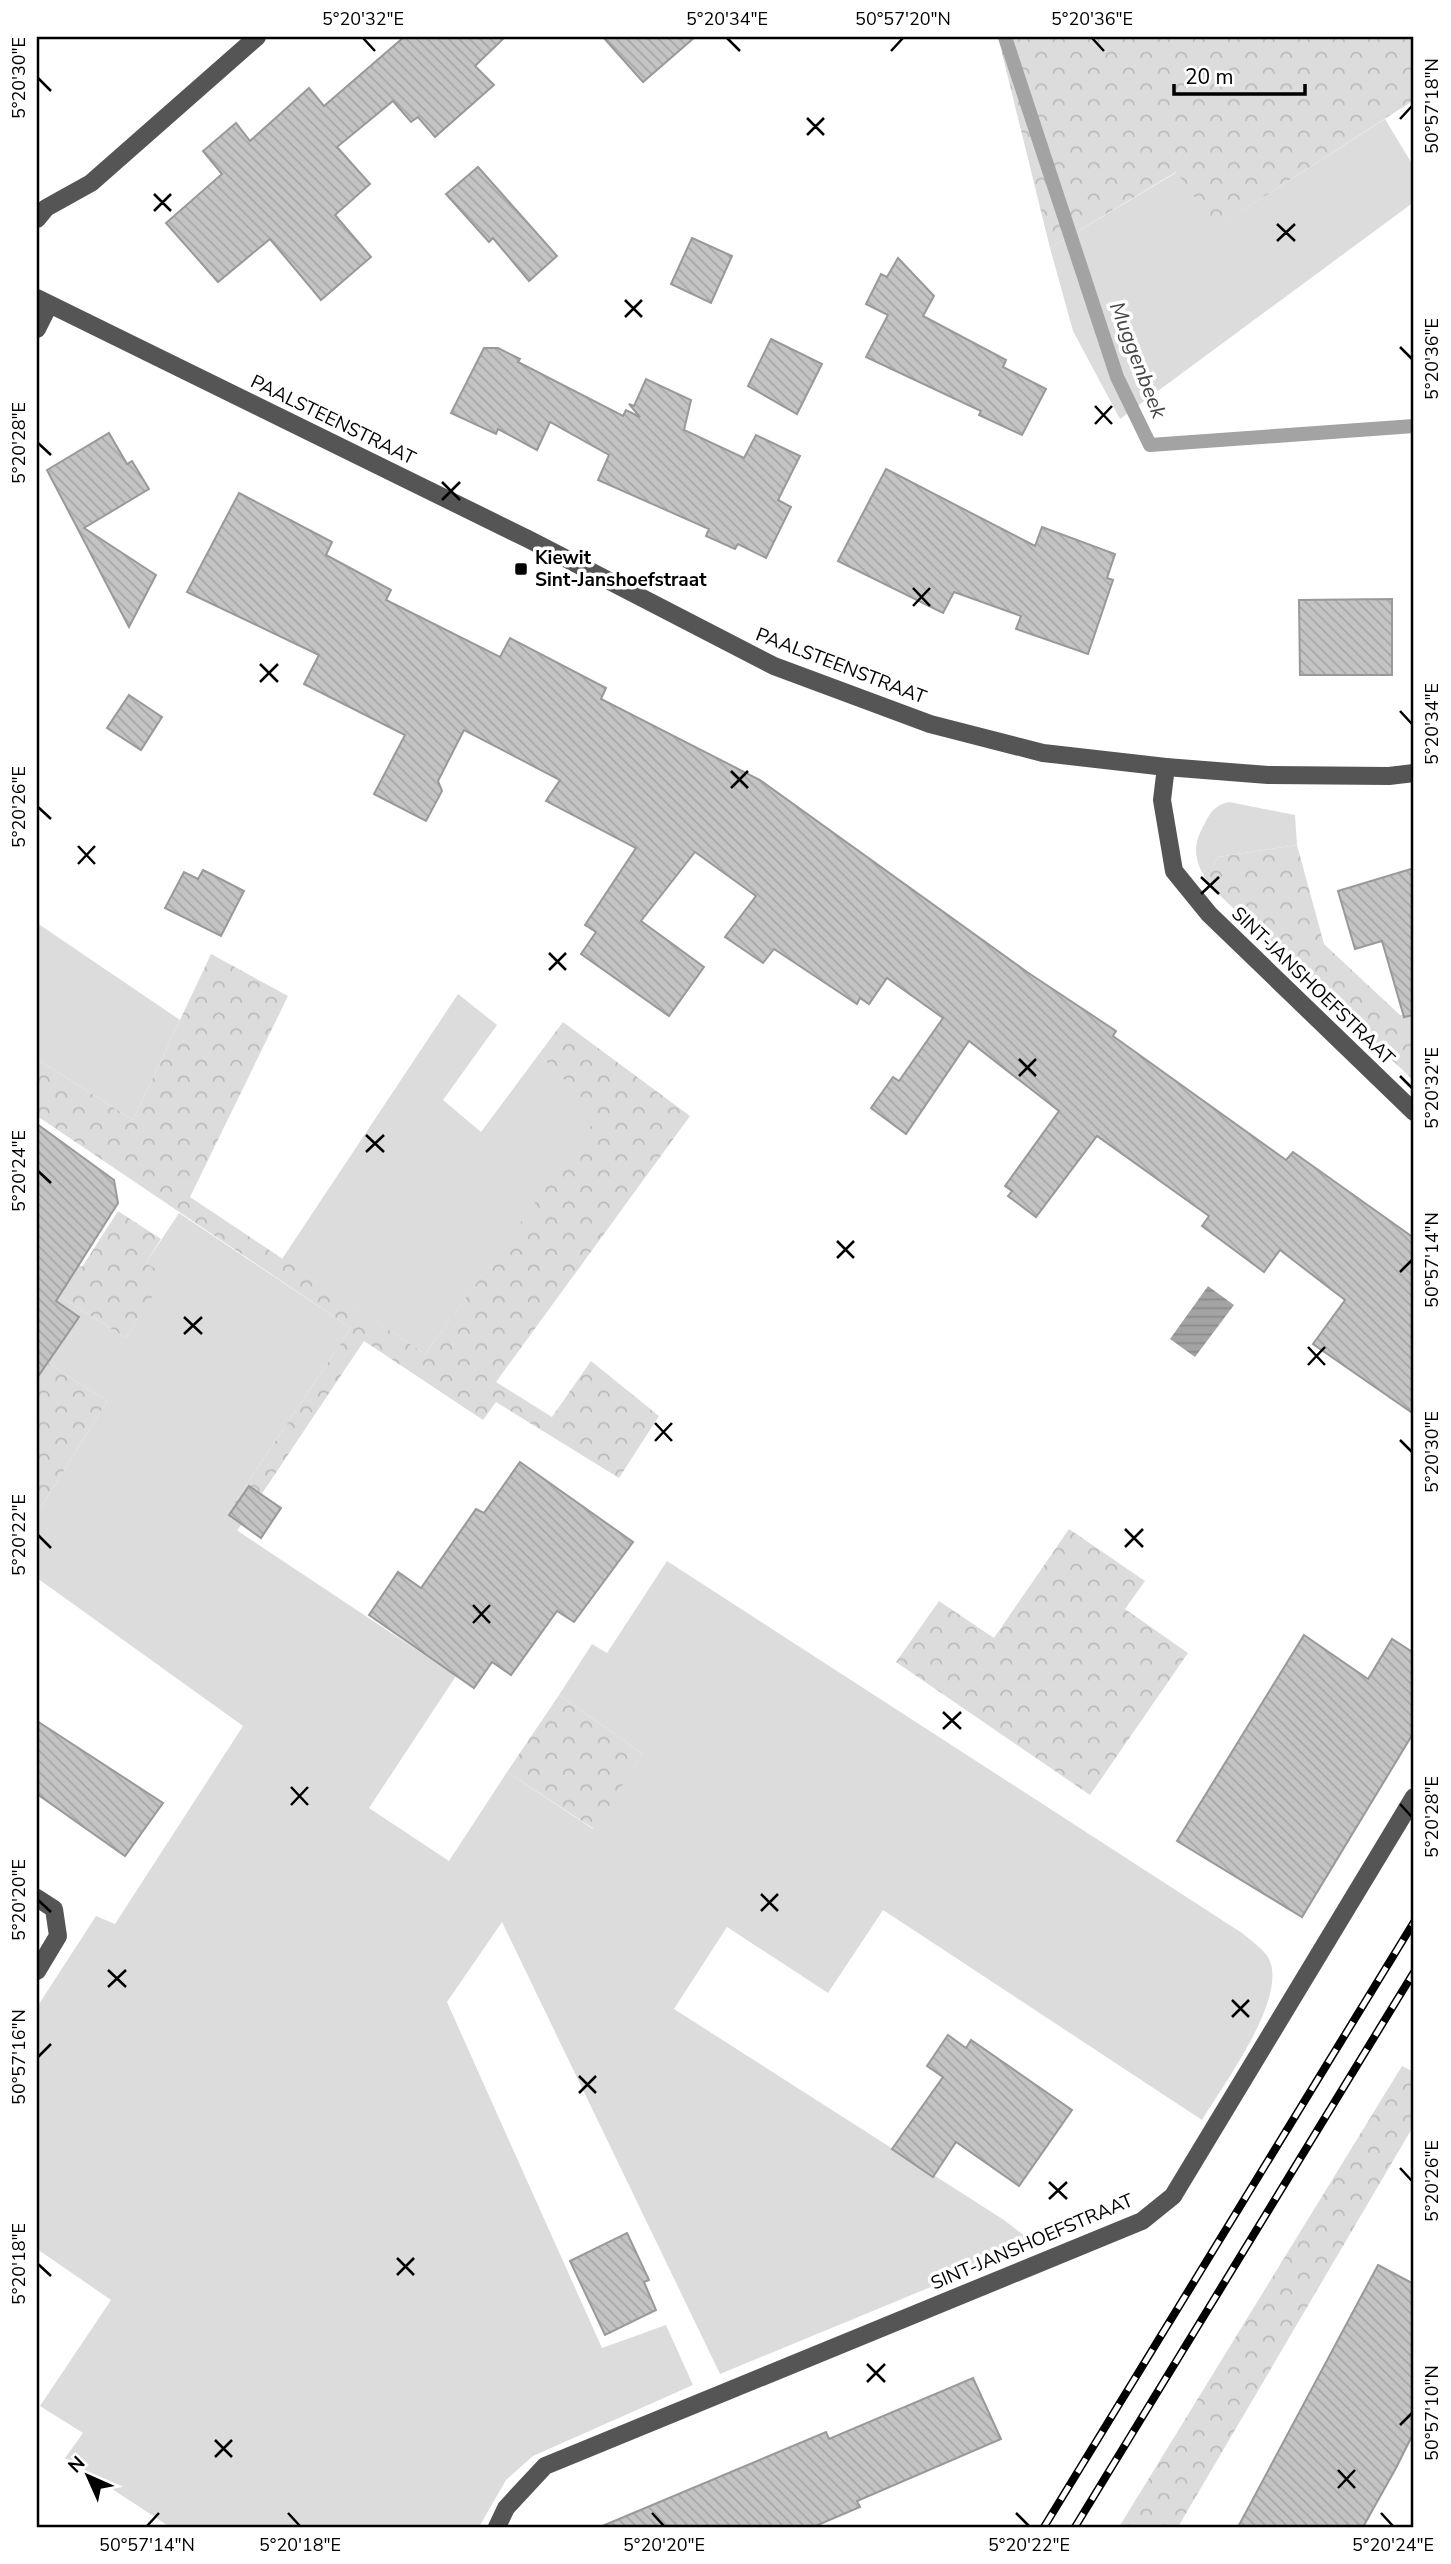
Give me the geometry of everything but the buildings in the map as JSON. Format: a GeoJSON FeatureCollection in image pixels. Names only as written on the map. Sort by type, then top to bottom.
{"type":"FeatureCollection","features":[{"type":"Feature","properties":{"kind":"street"},"geometry":{"type":"LineString","coordinates":[[37,219],[46,208],[91,183],[257,37]]}},
{"type":"Feature","properties":{"kind":"street"},"geometry":{"type":"LineString","coordinates":[[37,329],[43,301]]}},
{"type":"Feature","properties":{"kind":"street","name":"PAALSTEENSTRAAT"},"geometry":{"type":"LineString","coordinates":[[43,301],[530,540],[774,666],[930,724],[1043,753],[1166,767],[1268,775],[1390,776],[1414,773]]}},
{"type":"Feature","properties":{"kind":"street","name":"SINT-JANSHOEFSTRAAT"},"geometry":{"type":"LineString","coordinates":[[1166,767],[1162,800],[1174,871],[1209,914],[1414,1112]]}},
{"type":"Feature","properties":{"kind":"street","name":"SINT-JANSHOEFSTRAAT"},"geometry":{"type":"LineString","coordinates":[[497,2527],[506,2508],[545,2466],[1142,2221],[1173,2196],[1414,1797]]}},
{"type":"Feature","properties":{"kind":"street"},"geometry":{"type":"LineString","coordinates":[[37,1898],[54,1909],[58,1936],[37,1971]]}},
{"type":"Feature","properties":{"kind":"green space"},"geometry":{"type":"Polygon","coordinates":[[[998,37],[1414,37],[1414,100],[1217,227],[1176,172],[1050,248],[998,37]]]}},
{"type":"Feature","properties":{"kind":"green space"},"geometry":{"type":"Polygon","coordinates":[[[1385,119],[1414,167],[1414,202],[1120,419],[1073,331],[1050,248],[1177,172],[1218,226],[1385,119]]]}},
{"type":"Feature","properties":{"kind":"green space"},"geometry":{"type":"Polygon","coordinates":[[[1229,802],[1295,815],[1297,845],[1218,857],[1209,875],[1212,888],[1198,864],[1197,840],[1212,812],[1229,802]]]}},
{"type":"Feature","properties":{"kind":"green space"},"geometry":{"type":"Polygon","coordinates":[[[1297,845],[1324,944],[1400,1015],[1414,1015],[1414,1081],[1212,888],[1209,875],[1218,857],[1297,845]]]}},
{"type":"Feature","properties":{"kind":"green space"},"geometry":{"type":"Polygon","coordinates":[[[37,923],[180,1020],[133,1120],[37,1059],[37,923]]]}},
{"type":"Feature","properties":{"kind":"green space"},"geometry":{"type":"Polygon","coordinates":[[[211,954],[288,996],[190,1197],[425,1354],[599,1115],[539,1054],[563,1022],[690,1116],[496,1382],[552,1417],[591,1361],[659,1416],[619,1478],[496,1402],[483,1420],[364,1341],[237,1531],[224,1518],[351,1328],[37,1116],[37,1059],[133,1120],[211,954]]]}},
{"type":"Feature","properties":{"kind":"green space"},"geometry":{"type":"Polygon","coordinates":[[[458,994],[497,1025],[443,1100],[481,1132],[539,1054],[600,1115],[425,1354],[282,1259],[458,994]]]}},
{"type":"Feature","properties":{"kind":"green space"},"geometry":{"type":"Polygon","coordinates":[[[118,1211],[161,1239],[146,1263],[166,1275],[126,1338],[37,1282],[37,1238],[82,1267],[118,1211]]]}},
{"type":"Feature","properties":{"kind":"green space"},"geometry":{"type":"Polygon","coordinates":[[[179,1213],[351,1328],[224,1518],[238,1531],[456,1676],[369,1808],[449,1861],[507,1772],[593,1829],[643,1754],[559,1695],[592,1644],[607,1653],[667,1561],[1242,1933],[1264,1952],[1269,1959],[1272,1976],[1270,1996],[1262,2018],[1202,2120],[883,1910],[828,1993],[727,1927],[674,2009],[1004,2220],[1035,2244],[720,2374],[502,1922],[447,2002],[602,2348],[666,2325],[693,2385],[533,2456],[506,2480],[479,2527],[170,2527],[65,2458],[83,2433],[40,2406],[111,2300],[37,2249],[37,2007],[96,1916],[115,1924],[243,1726],[37,1578],[37,1514],[107,1401],[37,1356],[37,1282],[126,1338],[165,1275],[146,1263],[179,1213]]]}},
{"type":"Feature","properties":{"kind":"green space"},"geometry":{"type":"Polygon","coordinates":[[[37,1356],[107,1401],[37,1514],[37,1356]]]}},
{"type":"Feature","properties":{"kind":"green space"},"geometry":{"type":"Polygon","coordinates":[[[1069,1529],[1145,1581],[1125,1609],[1188,1653],[1090,1795],[896,1662],[939,1601],[994,1638],[1069,1529]]]}},
{"type":"Feature","properties":{"kind":"green space"},"geometry":{"type":"Polygon","coordinates":[[[559,1695],[643,1754],[594,1829],[507,1772],[559,1695]]]}},
{"type":"Feature","properties":{"kind":"green space"},"geometry":{"type":"Polygon","coordinates":[[[1402,2066],[1414,2072],[1414,2125],[1178,2527],[1119,2527],[1402,2066]]]}},
{"type":"Feature","properties":{"kind":"shaded area"},"geometry":{"type":"Polygon","coordinates":[[[1208,1286],[1234,1305],[1195,1357],[1170,1339],[1208,1286]]]}},
{"type":"Feature","properties":{"kind":"waterway","name":"Muggenbeek"},"geometry":{"type":"LineString","coordinates":[[1005,37],[1117,377],[1150,445],[1414,426]]}},
{"type":"Feature","properties":{"kind":"railway"},"geometry":{"type":"LineString","coordinates":[[1044,2527],[1414,1922]]}},
{"type":"Feature","properties":{"kind":"railway"},"geometry":{"type":"LineString","coordinates":[[1075,2527],[1414,1972]]}},
{"type":"Feature","properties":{"kind":"place","name":"Kiewit Sint-Janshoefstraat"},"geometry":{"type":"Point","coordinates":[521,569]}}]}
